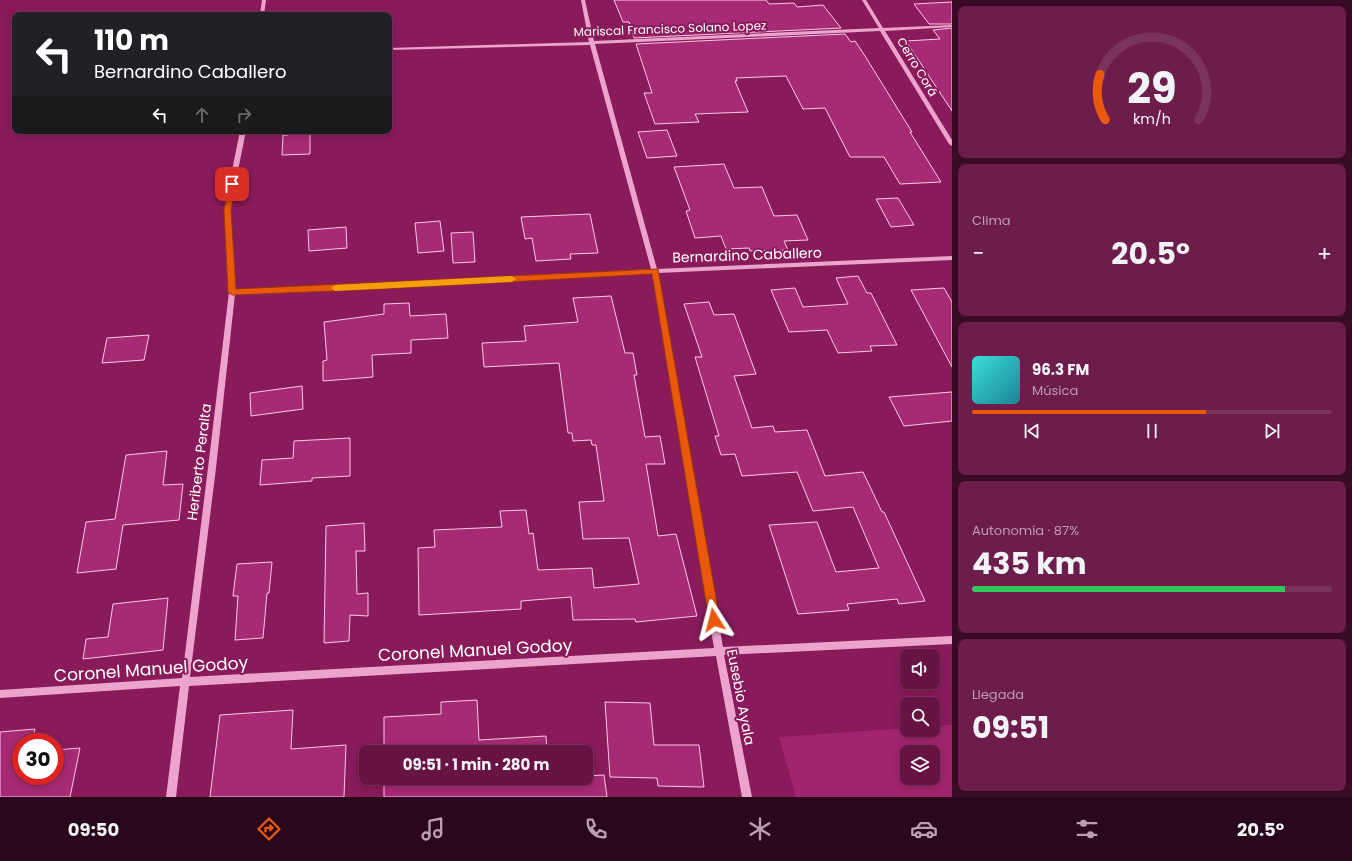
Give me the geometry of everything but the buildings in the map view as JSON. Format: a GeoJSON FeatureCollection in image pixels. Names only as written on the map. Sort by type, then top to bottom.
{"type":"FeatureCollection","features":[{"type":"Feature","properties":{"kind":"street"},"geometry":{"type":"LineString","coordinates":[[262,12],[264,0]]}},
{"type":"Feature","properties":{"kind":"street","name":"Eusebio Ayala"},"geometry":{"type":"LineString","coordinates":[[583,0],[592,43],[655,271],[719,651],[747,797]]}},
{"type":"Feature","properties":{"kind":"street","name":"Cerro Corá"},"geometry":{"type":"LineString","coordinates":[[864,0],[952,144]]}},
{"type":"Feature","properties":{"kind":"street","name":"Mariscal Francisco Solano Lopez"},"geometry":{"type":"LineString","coordinates":[[392,49],[592,43],[952,26]]}},
{"type":"Feature","properties":{"kind":"street","name":"Heriberto Peralta"},"geometry":{"type":"LineString","coordinates":[[171,797],[212,468],[232,292],[227,210],[241,134]]}},
{"type":"Feature","properties":{"kind":"street","name":"Bernardino Caballero"},"geometry":{"type":"LineString","coordinates":[[232,292],[952,258]]}},
{"type":"Feature","properties":{"kind":"street","name":"Coronel Manuel Godoy"},"geometry":{"type":"LineString","coordinates":[[0,694],[186,681],[719,651],[952,640]]}},
{"type":"Feature","properties":{"kind":"shaded area"},"geometry":{"type":"Polygon","coordinates":[[[952,725],[952,797],[796,797],[779,737],[900,728],[900,737],[940,737],[940,726],[952,725]]]}},
{"type":"Feature","properties":{"kind":"slow traffic"},"geometry":{"type":"LineString","coordinates":[[335,288],[512,279]]}},
{"type":"Feature","properties":{"kind":"route"},"geometry":{"type":"LineString","coordinates":[[232,184],[227,210],[232,292],[383,286],[655,271],[714,620]]}}]}
